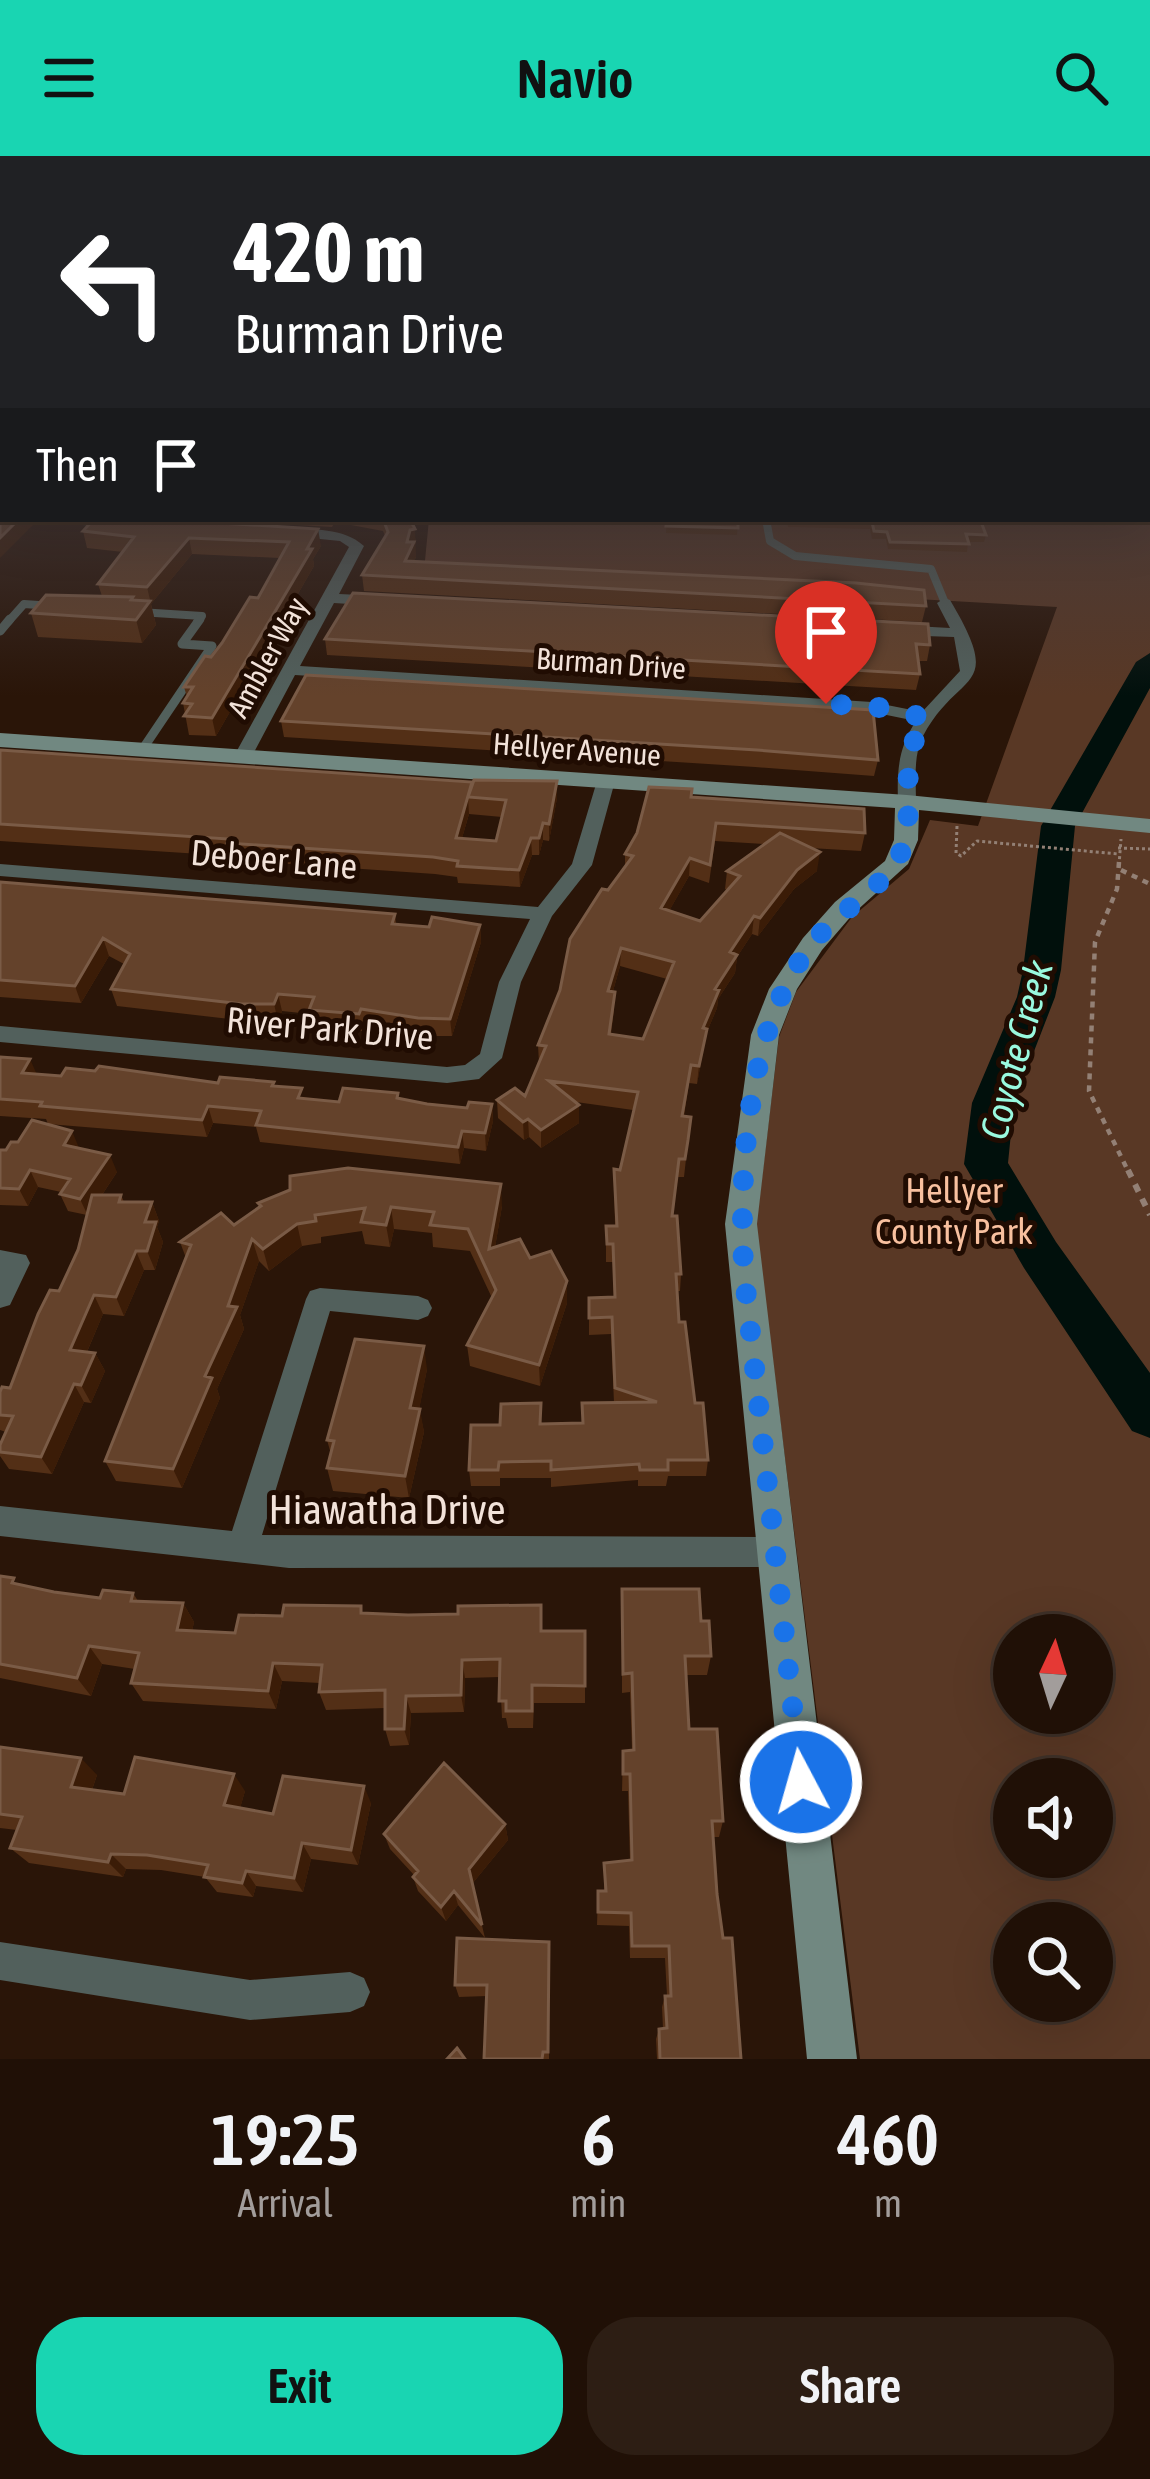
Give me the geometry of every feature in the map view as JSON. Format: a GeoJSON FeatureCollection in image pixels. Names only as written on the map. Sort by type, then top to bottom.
{"type":"FeatureCollection","features":[{"type":"Feature","properties":{"kind":"street"},"geometry":{"type":"LineString","coordinates":[[109,522],[144,524]]}},
{"type":"Feature","properties":{"kind":"street","name":"Ambler Way"},"geometry":{"type":"LineString","coordinates":[[243,756],[355,552],[353,540],[261,531]]}},
{"type":"Feature","properties":{"kind":"street"},"geometry":{"type":"LineString","coordinates":[[331,598],[398,602]]}},
{"type":"Feature","properties":{"kind":"street"},"geometry":{"type":"LineString","coordinates":[[832,2059],[741,1224],[757,1072],[783,989],[812,944],[844,908],[896,864],[906,840],[907,754],[927,718],[962,687],[969,661],[962,633],[945,603]]}},
{"type":"Feature","properties":{"kind":"street"},"geometry":{"type":"LineString","coordinates":[[868,628],[962,633]]}},
{"type":"Feature","properties":{"kind":"street","name":"Burman Drive"},"geometry":{"type":"LineString","coordinates":[[290,670],[872,706],[927,718]]}},
{"type":"Feature","properties":{"kind":"street","name":"Hellyer Avenue"},"geometry":{"type":"LineString","coordinates":[[0,740],[907,802],[950,812],[1139,825]]}},
{"type":"Feature","properties":{"kind":"street","name":"River Park Drive"},"geometry":{"type":"LineString","coordinates":[[0,1034],[447,1075],[472,1073],[490,1058],[509,982],[543,914],[583,865],[606,781]]}},
{"type":"Feature","properties":{"kind":"street","name":"Deboer Lane"},"geometry":{"type":"LineString","coordinates":[[0,870],[543,914]]}},
{"type":"Feature","properties":{"kind":"street"},"geometry":{"type":"LineString","coordinates":[[0,1297],[8,1262]]}},
{"type":"Feature","properties":{"kind":"street"},"geometry":{"type":"LineString","coordinates":[[242,1550],[320,1300],[418,1308]]}},
{"type":"Feature","properties":{"kind":"street","name":"Hiawatha Drive"},"geometry":{"type":"LineString","coordinates":[[0,1522],[242,1550],[775,1552]]}},
{"type":"Feature","properties":{"kind":"street"},"geometry":{"type":"LineString","coordinates":[[0,1961],[250,2000],[350,1992]]}},
{"type":"Feature","properties":{"kind":"lane"},"geometry":{"type":"LineString","coordinates":[[767,522],[770,542],[794,556],[931,569],[945,603]]}},
{"type":"Feature","properties":{"kind":"lane"},"geometry":{"type":"LineString","coordinates":[[0,631],[25,604],[69,607]]}},
{"type":"Feature","properties":{"kind":"lane"},"geometry":{"type":"LineString","coordinates":[[136,611],[202,616],[182,644],[212,646],[142,750]]}},
{"type":"Feature","properties":{"kind":"path"},"geometry":{"type":"LineString","coordinates":[[950,812],[958,832],[956,853],[961,856],[977,841]]}},
{"type":"Feature","properties":{"kind":"path"},"geometry":{"type":"LineString","coordinates":[[958,832],[986,842],[1116,852],[1150,849]]}},
{"type":"Feature","properties":{"kind":"path"},"geometry":{"type":"LineString","coordinates":[[1116,852],[1121,870],[1094,942],[1089,1090],[1150,1215]]}},
{"type":"Feature","properties":{"kind":"path"},"geometry":{"type":"LineString","coordinates":[[1121,870],[1150,884]]}},
{"type":"Feature","properties":{"kind":"green space","name":"Hellyer County Park"},"geometry":{"type":"Polygon","coordinates":[[[429,522],[1150,522],[1150,2059],[860,2059],[756,1226],[779,1037],[796,992],[852,917],[909,869],[930,820],[978,826],[1057,607],[424,571],[429,522]]]}},
{"type":"Feature","properties":{"kind":"building"},"geometry":{"type":"Polygon","coordinates":[[[0,522],[16,522],[0,538],[0,522]]]}},
{"type":"Feature","properties":{"kind":"building"},"geometry":{"type":"Polygon","coordinates":[[[91,522],[318,529],[307,549],[312,549],[212,718],[184,716],[192,704],[183,703],[193,687],[184,687],[205,656],[211,657],[222,643],[250,597],[258,598],[289,542],[189,538],[147,587],[98,584],[134,537],[83,531],[91,522]]]}},
{"type":"Feature","properties":{"kind":"building"},"geometry":{"type":"Polygon","coordinates":[[[384,522],[412,522],[415,529],[410,530],[407,542],[414,542],[405,561],[856,583],[924,590],[926,606],[362,575],[388,532],[384,522]]]}},
{"type":"Feature","properties":{"kind":"building"},"geometry":{"type":"Polygon","coordinates":[[[667,522],[738,522],[738,528],[666,526],[667,522]]]}},
{"type":"Feature","properties":{"kind":"building"},"geometry":{"type":"Polygon","coordinates":[[[872,522],[981,522],[986,535],[966,534],[969,544],[890,542],[887,532],[874,531],[872,522]]]}},
{"type":"Feature","properties":{"kind":"building"},"geometry":{"type":"Polygon","coordinates":[[[353,593],[928,624],[930,645],[916,644],[920,674],[325,639],[353,593]]]}},
{"type":"Feature","properties":{"kind":"building"},"geometry":{"type":"Polygon","coordinates":[[[46,595],[150,601],[136,620],[31,613],[46,595]]]}},
{"type":"Feature","properties":{"kind":"building"},"geometry":{"type":"Polygon","coordinates":[[[306,675],[873,710],[878,760],[281,721],[306,675]]]}},
{"type":"Feature","properties":{"kind":"building"},"geometry":{"type":"Polygon","coordinates":[[[0,750],[472,782],[456,838],[496,841],[506,800],[468,797],[474,780],[557,781],[549,824],[543,823],[539,838],[531,838],[519,870],[457,866],[458,861],[433,857],[0,824],[0,750]]]}},
{"type":"Feature","properties":{"kind":"building"},"geometry":{"type":"Polygon","coordinates":[[[649,787],[692,789],[691,797],[864,809],[865,833],[716,823],[710,865],[690,858],[661,908],[700,921],[740,876],[727,871],[780,833],[820,852],[797,870],[760,918],[754,916],[730,952],[737,955],[715,989],[719,990],[703,1028],[707,1029],[699,1066],[691,1065],[682,1116],[691,1117],[685,1159],[679,1159],[672,1216],[677,1216],[681,1274],[676,1274],[679,1322],[685,1322],[695,1403],[703,1403],[708,1460],[668,1460],[668,1470],[640,1470],[639,1464],[551,1470],[551,1461],[499,1462],[498,1470],[469,1470],[471,1425],[500,1425],[501,1404],[541,1403],[540,1424],[583,1423],[582,1403],[657,1402],[615,1388],[612,1317],[589,1318],[589,1298],[615,1297],[613,1244],[607,1244],[606,1226],[617,1226],[614,1169],[620,1170],[638,1092],[549,1081],[579,1105],[541,1130],[497,1100],[515,1088],[525,1096],[546,1046],[538,1045],[560,990],[570,939],[602,889],[608,890],[633,856],[625,854],[637,833],[649,787]],[[621,948],[608,991],[615,992],[609,1034],[643,1039],[674,962],[621,948]]]}},
{"type":"Feature","properties":{"kind":"building"},"geometry":{"type":"Polygon","coordinates":[[[0,882],[395,914],[392,924],[429,927],[432,917],[480,925],[450,1019],[361,1009],[359,1014],[309,1010],[314,997],[278,994],[274,1004],[242,1004],[111,989],[130,954],[103,938],[75,986],[0,980],[0,882]]]}},
{"type":"Feature","properties":{"kind":"building"},"geometry":{"type":"Polygon","coordinates":[[[0,1057],[30,1059],[22,1073],[61,1076],[66,1068],[95,1071],[99,1066],[218,1083],[220,1077],[274,1082],[272,1086],[302,1088],[298,1098],[339,1102],[343,1088],[398,1093],[397,1098],[427,1104],[467,1108],[469,1102],[492,1104],[485,1133],[462,1131],[458,1147],[256,1125],[261,1111],[208,1106],[202,1120],[0,1099],[0,1057]]]}},
{"type":"Feature","properties":{"kind":"building"},"geometry":{"type":"Polygon","coordinates":[[[32,1120],[72,1131],[64,1145],[110,1155],[80,1199],[60,1194],[70,1179],[30,1170],[19,1189],[0,1188],[0,1150],[18,1142],[32,1120]]]}},
{"type":"Feature","properties":{"kind":"building"},"geometry":{"type":"Polygon","coordinates":[[[348,1168],[501,1184],[489,1249],[520,1239],[530,1258],[551,1251],[567,1281],[539,1365],[467,1345],[496,1290],[468,1229],[430,1225],[434,1212],[391,1207],[386,1225],[361,1222],[365,1208],[315,1215],[316,1221],[297,1224],[263,1249],[252,1239],[228,1306],[237,1307],[205,1376],[212,1378],[173,1469],[105,1461],[191,1245],[180,1242],[221,1213],[234,1225],[261,1206],[258,1203],[290,1190],[290,1176],[348,1168]]]}},
{"type":"Feature","properties":{"kind":"building"},"geometry":{"type":"Polygon","coordinates":[[[92,1195],[121,1195],[119,1202],[152,1202],[145,1222],[156,1222],[147,1251],[136,1251],[116,1297],[94,1295],[70,1350],[95,1353],[81,1385],[74,1384],[41,1457],[0,1452],[13,1416],[0,1415],[0,1392],[2,1387],[10,1388],[50,1290],[59,1291],[78,1250],[92,1195]]]}},
{"type":"Feature","properties":{"kind":"building"},"geometry":{"type":"Polygon","coordinates":[[[355,1339],[424,1346],[410,1408],[420,1409],[405,1476],[327,1468],[334,1441],[327,1440],[355,1339]]]}},
{"type":"Feature","properties":{"kind":"building"},"geometry":{"type":"Polygon","coordinates":[[[0,1576],[54,1592],[100,1598],[103,1590],[133,1593],[131,1601],[183,1603],[177,1630],[235,1633],[239,1615],[282,1616],[284,1605],[361,1606],[361,1613],[408,1615],[458,1614],[458,1606],[541,1605],[541,1631],[585,1631],[585,1686],[532,1685],[532,1711],[506,1711],[506,1701],[499,1701],[500,1659],[462,1660],[461,1695],[406,1696],[404,1729],[385,1729],[385,1690],[319,1692],[322,1665],[273,1663],[268,1691],[131,1683],[139,1653],[89,1646],[77,1678],[0,1664],[0,1576]]]}},
{"type":"Feature","properties":{"kind":"building"},"geometry":{"type":"Polygon","coordinates":[[[622,1589],[699,1589],[701,1621],[709,1621],[711,1656],[685,1656],[689,1729],[717,1729],[723,1821],[712,1821],[717,1894],[723,1938],[732,1938],[741,2059],[660,2059],[659,2029],[667,2028],[665,1996],[671,1996],[669,1946],[632,1946],[631,1913],[598,1912],[598,1891],[606,1891],[604,1863],[632,1860],[630,1774],[623,1774],[623,1751],[634,1750],[632,1673],[623,1674],[622,1589]]]}},
{"type":"Feature","properties":{"kind":"building"},"geometry":{"type":"Polygon","coordinates":[[[0,1747],[81,1758],[71,1787],[124,1794],[135,1757],[234,1774],[224,1805],[273,1814],[283,1776],[364,1786],[351,1850],[302,1843],[294,1878],[246,1871],[242,1883],[204,1877],[208,1865],[147,1855],[111,1854],[108,1862],[10,1848],[22,1817],[0,1814],[0,1747]]]}},
{"type":"Feature","properties":{"kind":"building"},"geometry":{"type":"Polygon","coordinates":[[[444,1763],[505,1824],[469,1869],[482,1925],[454,1891],[441,1907],[413,1877],[418,1871],[384,1834],[444,1763]]]}},
{"type":"Feature","properties":{"kind":"building"},"geometry":{"type":"Polygon","coordinates":[[[457,1938],[549,1942],[548,2052],[543,2052],[542,2059],[484,2059],[487,1985],[455,1985],[457,1938]]]}},
{"type":"Feature","properties":{"kind":"building"},"geometry":{"type":"Polygon","coordinates":[[[457,2048],[465,2059],[447,2059],[457,2048]]]}},
{"type":"Feature","properties":{"kind":"waterway","name":"Coyote Creek"},"geometry":{"type":"LineString","coordinates":[[1150,662],[1058,826],[1042,970],[1036,997],[993,1103],[986,1164],[1040,1255],[1150,1415]]}},
{"type":"Feature","properties":{"kind":"route"},"geometry":{"type":"LineString","coordinates":[[801,1782],[744,1274],[741,1224],[757,1072],[783,989],[812,944],[844,908],[896,864],[906,840],[907,754],[927,718],[872,706],[826,704]]}}]}
